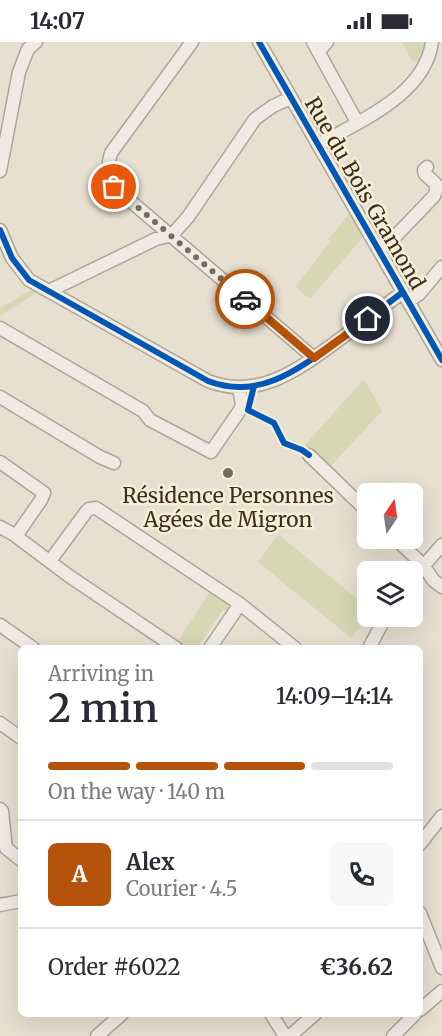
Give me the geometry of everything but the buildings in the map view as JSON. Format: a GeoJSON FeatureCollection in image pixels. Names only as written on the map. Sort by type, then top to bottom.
{"type":"FeatureCollection","features":[{"type":"Feature","properties":{"kind":"street"},"geometry":{"type":"LineString","coordinates":[[0,171],[19,72],[28,49],[36,42]]}},
{"type":"Feature","properties":{"kind":"street"},"geometry":{"type":"LineString","coordinates":[[179,58],[182,42]]}},
{"type":"Feature","properties":{"kind":"street"},"geometry":{"type":"LineString","coordinates":[[192,42],[111,153],[108,172],[114,187],[314,358]]}},
{"type":"Feature","properties":{"kind":"street","name":"Rue du Bois Gramond"},"geometry":{"type":"LineString","coordinates":[[259,42],[442,360]]}},
{"type":"Feature","properties":{"kind":"street"},"geometry":{"type":"LineString","coordinates":[[320,45],[357,122]]}},
{"type":"Feature","properties":{"kind":"street"},"geometry":{"type":"LineString","coordinates":[[318,145],[395,100],[409,88],[436,46]]}},
{"type":"Feature","properties":{"kind":"street"},"geometry":{"type":"LineString","coordinates":[[49,291],[156,239],[172,236],[188,217],[255,119],[273,106],[291,98]]}},
{"type":"Feature","properties":{"kind":"street"},"geometry":{"type":"LineString","coordinates":[[378,248],[389,243],[434,196],[435,184],[424,174],[427,166]]}},
{"type":"Feature","properties":{"kind":"street"},"geometry":{"type":"LineString","coordinates":[[0,230],[12,258],[29,280],[208,381],[223,387],[239,388],[267,383],[296,371],[406,297],[419,294],[442,267]]}},
{"type":"Feature","properties":{"kind":"street"},"geometry":{"type":"LineString","coordinates":[[0,328],[143,411],[150,420],[211,452],[240,411],[242,405],[239,388]]}},
{"type":"Feature","properties":{"kind":"street"},"geometry":{"type":"LineString","coordinates":[[0,397],[100,457],[114,463]]}},
{"type":"Feature","properties":{"kind":"street"},"geometry":{"type":"LineString","coordinates":[[309,455],[357,501]]}},
{"type":"Feature","properties":{"kind":"street"},"geometry":{"type":"LineString","coordinates":[[0,462],[44,493],[42,500],[16,536]]}},
{"type":"Feature","properties":{"kind":"street"},"geometry":{"type":"LineString","coordinates":[[50,561],[86,512],[96,508],[240,604],[291,645]]}},
{"type":"Feature","properties":{"kind":"street"},"geometry":{"type":"LineString","coordinates":[[0,527],[172,645]]}},
{"type":"Feature","properties":{"kind":"street"},"geometry":{"type":"LineString","coordinates":[[424,566],[442,545]]}},
{"type":"Feature","properties":{"kind":"street"},"geometry":{"type":"LineString","coordinates":[[406,549],[442,587]]}},
{"type":"Feature","properties":{"kind":"street"},"geometry":{"type":"LineString","coordinates":[[212,645],[240,604]]}},
{"type":"Feature","properties":{"kind":"street"},"geometry":{"type":"LineString","coordinates":[[0,625],[29,645]]}},
{"type":"Feature","properties":{"kind":"street"},"geometry":{"type":"LineString","coordinates":[[362,645],[371,627]]}},
{"type":"Feature","properties":{"kind":"street"},"geometry":{"type":"LineString","coordinates":[[371,645],[380,627]]}},
{"type":"Feature","properties":{"kind":"street"},"geometry":{"type":"LineString","coordinates":[[0,723],[18,736]]}},
{"type":"Feature","properties":{"kind":"street"},"geometry":{"type":"LineString","coordinates":[[0,809],[2,811],[3,852],[18,859]]}},
{"type":"Feature","properties":{"kind":"street"},"geometry":{"type":"LineString","coordinates":[[423,840],[442,816]]}},
{"type":"Feature","properties":{"kind":"street"},"geometry":{"type":"LineString","coordinates":[[0,905],[18,902]]}},
{"type":"Feature","properties":{"kind":"street"},"geometry":{"type":"LineString","coordinates":[[423,918],[437,941],[442,968]]}},
{"type":"Feature","properties":{"kind":"street"},"geometry":{"type":"LineString","coordinates":[[423,1007],[442,991]]}},
{"type":"Feature","properties":{"kind":"street"},"geometry":{"type":"LineString","coordinates":[[97,1036],[119,1017]]}},
{"type":"Feature","properties":{"kind":"street"},"geometry":{"type":"LineString","coordinates":[[109,1036],[129,1017]]}},
{"type":"Feature","properties":{"kind":"street"},"geometry":{"type":"LineString","coordinates":[[273,1017],[285,1036]]}},
{"type":"Feature","properties":{"kind":"street"},"geometry":{"type":"LineString","coordinates":[[290,1036],[312,1017]]}},
{"type":"Feature","properties":{"kind":"street"},"geometry":{"type":"LineString","coordinates":[[393,1036],[412,1017]]}},
{"type":"Feature","properties":{"kind":"green space"},"geometry":{"type":"Polygon","coordinates":[[[402,42],[425,42],[418,62],[414,60],[413,63],[402,42]]]}},
{"type":"Feature","properties":{"kind":"green space"},"geometry":{"type":"Polygon","coordinates":[[[349,214],[363,237],[310,299],[295,287],[349,214]]]}},
{"type":"Feature","properties":{"kind":"green space"},"geometry":{"type":"Polygon","coordinates":[[[33,289],[38,292],[0,316],[0,308],[33,289]]]}},
{"type":"Feature","properties":{"kind":"green space"},"geometry":{"type":"Polygon","coordinates":[[[364,379],[382,411],[329,468],[305,445],[364,379]]]}},
{"type":"Feature","properties":{"kind":"green space"},"geometry":{"type":"Polygon","coordinates":[[[278,534],[357,599],[357,627],[360,627],[351,638],[258,562],[278,534]]]}},
{"type":"Feature","properties":{"kind":"green space"},"geometry":{"type":"Polygon","coordinates":[[[211,590],[230,603],[230,612],[223,610],[199,645],[176,644],[211,590]]]}},
{"type":"Feature","properties":{"kind":"cycle path"},"geometry":{"type":"LineString","coordinates":[[259,42],[442,360]]}},
{"type":"Feature","properties":{"kind":"cycle path"},"geometry":{"type":"LineString","coordinates":[[0,230],[12,258],[29,280],[208,381],[227,386],[245,387],[262,384],[294,370],[310,361],[403,292]]}},
{"type":"Feature","properties":{"kind":"cycle path"},"geometry":{"type":"LineString","coordinates":[[254,386],[248,410],[274,423],[284,443],[309,455]]}},
{"type":"Feature","properties":{"kind":"way so far"},"geometry":{"type":"LineString","coordinates":[[114,187],[245,299]]}},
{"type":"Feature","properties":{"kind":"place","name":"Résidence Personnes Agées de Migron"},"geometry":{"type":"Point","coordinates":[228,473]}},
{"type":"Feature","properties":{"kind":"route"},"geometry":{"type":"LineString","coordinates":[[245,299],[314,358],[368,319]]}}]}
